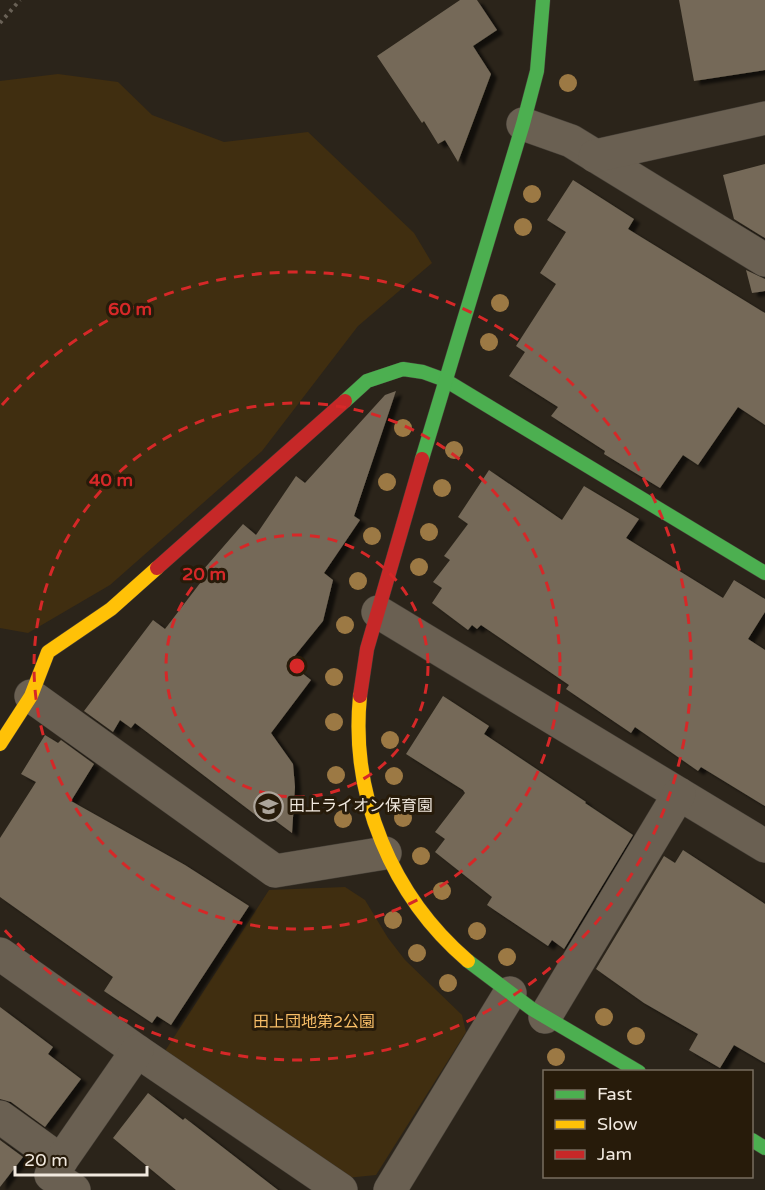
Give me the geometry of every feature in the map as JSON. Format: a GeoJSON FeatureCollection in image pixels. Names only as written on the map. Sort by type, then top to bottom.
{"type":"FeatureCollection","features":[{"type":"Feature","properties":{"kind":"street"},"geometry":{"type":"LineString","coordinates":[[543,0],[537,71],[523,124],[445,380],[367,649],[361,679],[358,751],[368,799],[385,853],[411,896],[437,931],[510,993],[545,1017],[637,1070]]}},
{"type":"Feature","properties":{"kind":"street"},"geometry":{"type":"LineString","coordinates":[[595,156],[765,118]]}},
{"type":"Feature","properties":{"kind":"street"},"geometry":{"type":"LineString","coordinates":[[523,124],[571,141],[762,255]]}},
{"type":"Feature","properties":{"kind":"street"},"geometry":{"type":"LineString","coordinates":[[0,744],[30,696],[48,652],[111,609],[367,381],[403,369],[423,372],[445,380],[765,573]]}},
{"type":"Feature","properties":{"kind":"street"},"geometry":{"type":"LineString","coordinates":[[378,612],[765,846]]}},
{"type":"Feature","properties":{"kind":"street"},"geometry":{"type":"LineString","coordinates":[[30,696],[275,871],[385,853]]}},
{"type":"Feature","properties":{"kind":"street"},"geometry":{"type":"LineString","coordinates":[[545,1017],[679,794]]}},
{"type":"Feature","properties":{"kind":"street"},"geometry":{"type":"LineString","coordinates":[[0,954],[341,1190]]}},
{"type":"Feature","properties":{"kind":"street"},"geometry":{"type":"LineString","coordinates":[[390,1190],[510,993]]}},
{"type":"Feature","properties":{"kind":"street"},"geometry":{"type":"LineString","coordinates":[[0,1116],[67,1176],[137,1051]]}},
{"type":"Feature","properties":{"kind":"path"},"geometry":{"type":"LineString","coordinates":[[0,23],[20,0]]}},
{"type":"Feature","properties":{"kind":"green space"},"geometry":{"type":"Polygon","coordinates":[[[58,74],[118,82],[152,115],[224,142],[308,132],[414,233],[432,263],[358,326],[262,451],[110,585],[28,633],[0,628],[0,81],[58,74]]]}},
{"type":"Feature","properties":{"kind":"green space","name":"田上団地第2公園"},"geometry":{"type":"Polygon","coordinates":[[[345,887],[365,900],[388,938],[405,960],[462,1015],[466,1032],[376,1175],[346,1178],[165,1051],[269,890],[345,887]]]}},
{"type":"Feature","properties":{"kind":"building"},"geometry":{"type":"Polygon","coordinates":[[[460,0],[477,0],[497,30],[473,46],[491,74],[458,162],[445,140],[438,144],[377,56],[460,0]]]}},
{"type":"Feature","properties":{"kind":"building"},"geometry":{"type":"Polygon","coordinates":[[[679,0],[765,0],[765,70],[694,81],[679,0]]]}},
{"type":"Feature","properties":{"kind":"building"},"geometry":{"type":"Polygon","coordinates":[[[765,164],[765,238],[734,219],[723,175],[765,164]]]}},
{"type":"Feature","properties":{"kind":"building"},"geometry":{"type":"Polygon","coordinates":[[[573,180],[634,219],[628,229],[765,313],[765,425],[738,407],[698,465],[683,455],[660,488],[604,454],[605,451],[551,416],[558,407],[509,376],[525,352],[516,346],[556,284],[540,273],[566,232],[547,220],[573,180]]]}},
{"type":"Feature","properties":{"kind":"building"},"geometry":{"type":"Polygon","coordinates":[[[746,270],[765,279],[765,291],[752,293],[746,270]]]}},
{"type":"Feature","properties":{"kind":"building"},"geometry":{"type":"Polygon","coordinates":[[[396,391],[354,516],[360,520],[324,573],[333,580],[323,621],[289,663],[311,680],[271,733],[293,764],[295,787],[292,833],[261,810],[257,816],[135,723],[131,728],[120,720],[113,732],[84,711],[153,620],[165,629],[207,574],[203,570],[243,524],[256,535],[296,476],[305,483],[385,395],[396,391]]]}},
{"type":"Feature","properties":{"kind":"building"},"geometry":{"type":"Polygon","coordinates":[[[489,470],[562,520],[584,486],[639,519],[626,538],[723,598],[734,580],[765,599],[765,612],[748,639],[765,650],[765,806],[701,767],[698,771],[635,727],[631,733],[566,689],[569,685],[481,625],[477,629],[472,625],[468,630],[432,603],[442,588],[433,582],[450,560],[444,556],[468,524],[458,517],[489,470]]]}},
{"type":"Feature","properties":{"kind":"building"},"geometry":{"type":"Polygon","coordinates":[[[443,696],[489,726],[484,734],[633,835],[564,949],[552,940],[548,946],[487,905],[492,897],[435,852],[445,839],[435,832],[465,793],[406,754],[443,696]]]}},
{"type":"Feature","properties":{"kind":"building"},"geometry":{"type":"Polygon","coordinates":[[[45,735],[58,743],[61,740],[94,764],[71,801],[185,865],[249,906],[171,1025],[157,1016],[152,1023],[104,991],[113,977],[0,897],[0,838],[36,782],[21,774],[45,735]]]}},
{"type":"Feature","properties":{"kind":"building"},"geometry":{"type":"Polygon","coordinates":[[[683,850],[765,904],[765,1063],[734,1045],[720,1068],[689,1050],[698,1034],[644,1003],[596,969],[664,856],[675,863],[683,850]]]}},
{"type":"Feature","properties":{"kind":"building"},"geometry":{"type":"Polygon","coordinates":[[[0,1007],[53,1047],[48,1054],[81,1079],[45,1127],[11,1102],[0,1099],[0,1007]]]}},
{"type":"Feature","properties":{"kind":"building"},"geometry":{"type":"Polygon","coordinates":[[[148,1093],[183,1120],[185,1118],[278,1190],[176,1190],[113,1138],[148,1093]]]}},
{"type":"Feature","properties":{"kind":"building"},"geometry":{"type":"Polygon","coordinates":[[[0,1140],[23,1157],[0,1187],[0,1140]]]}},
{"type":"Feature","properties":{"kind":"traffic: fast"},"geometry":{"type":"LineString","coordinates":[[422,459],[537,71],[543,0]]}},
{"type":"Feature","properties":{"kind":"traffic: fast"},"geometry":{"type":"LineString","coordinates":[[345,401],[367,381],[403,369],[423,372],[445,380],[765,573]]}},
{"type":"Feature","properties":{"kind":"traffic: fast"},"geometry":{"type":"LineString","coordinates":[[468,961],[532,1009],[636,1070]]}},
{"type":"Feature","properties":{"kind":"traffic: fast"},"geometry":{"type":"LineString","coordinates":[[753,1141],[765,1148]]}},
{"type":"Feature","properties":{"kind":"traffic: slow"},"geometry":{"type":"LineString","coordinates":[[0,744],[31,696],[48,652],[111,609],[157,568]]}},
{"type":"Feature","properties":{"kind":"traffic: slow"},"geometry":{"type":"LineString","coordinates":[[360,696],[359,733],[362,770],[370,807],[382,842],[398,875],[418,906],[441,935],[468,961]]}},
{"type":"Feature","properties":{"kind":"traffic: jam"},"geometry":{"type":"LineString","coordinates":[[157,568],[345,401]]}},
{"type":"Feature","properties":{"kind":"traffic: jam"},"geometry":{"type":"LineString","coordinates":[[360,696],[367,649],[422,459]]}},
{"type":"Feature","properties":{"kind":"place","name":"田上ライオン保育園"},"geometry":{"type":"Point","coordinates":[268,806]}}]}
